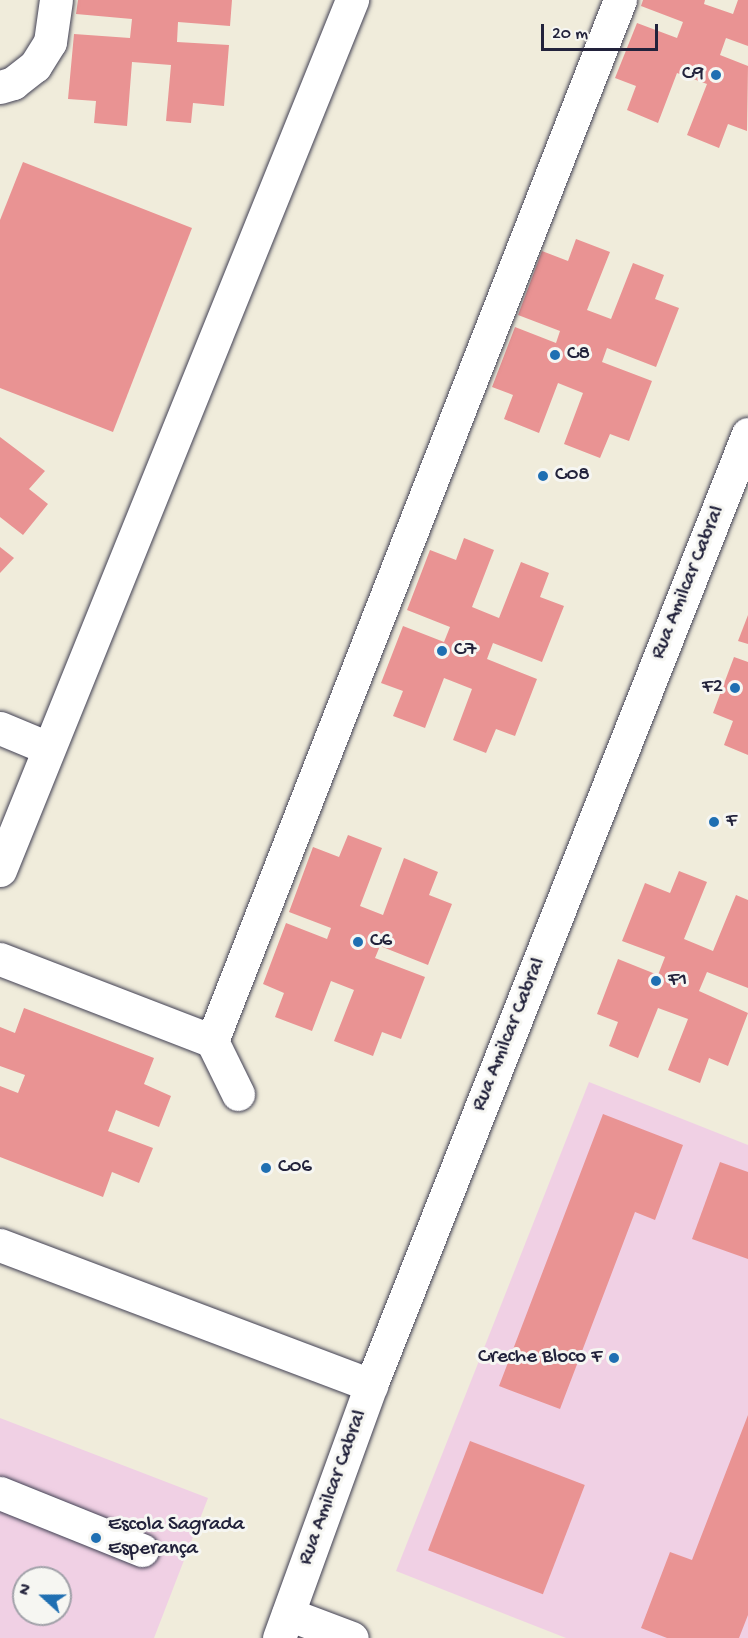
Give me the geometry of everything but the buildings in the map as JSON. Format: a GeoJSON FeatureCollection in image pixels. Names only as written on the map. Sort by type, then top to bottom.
{"type":"FeatureCollection","features":[{"type":"Feature","properties":{"kind":"street"},"geometry":{"type":"LineString","coordinates":[[0,87],[13,83],[35,66],[50,42],[56,0]]}},
{"type":"Feature","properties":{"kind":"street"},"geometry":{"type":"LineString","coordinates":[[0,870],[352,0]]}},
{"type":"Feature","properties":{"kind":"street"},"geometry":{"type":"LineString","coordinates":[[212,1041],[620,0]]}},
{"type":"Feature","properties":{"kind":"street","name":"Rua Amilcar Cabral"},"geometry":{"type":"LineString","coordinates":[[284,1626],[371,1384],[748,434]]}},
{"type":"Feature","properties":{"kind":"street"},"geometry":{"type":"LineString","coordinates":[[0,728],[48,748]]}},
{"type":"Feature","properties":{"kind":"street"},"geometry":{"type":"LineString","coordinates":[[0,959],[212,1041],[238,1094]]}},
{"type":"Feature","properties":{"kind":"street"},"geometry":{"type":"LineString","coordinates":[[0,1245],[371,1384]]}},
{"type":"Feature","properties":{"kind":"street"},"geometry":{"type":"LineString","coordinates":[[0,1493],[142,1550]]}},
{"type":"Feature","properties":{"kind":"street"},"geometry":{"type":"LineString","coordinates":[[284,1626],[352,1638]]}},
{"type":"Feature","properties":{"kind":"shaded area","name":"Creche Bloco F"},"geometry":{"type":"Polygon","coordinates":[[[589,1082],[748,1145],[748,1638],[566,1638],[396,1571],[589,1082]]]}},
{"type":"Feature","properties":{"kind":"shaded area","name":"Escola Sagrada Esperança"},"geometry":{"type":"Polygon","coordinates":[[[0,1418],[208,1498],[154,1638],[0,1638],[0,1418]]]}},
{"type":"Feature","properties":{"kind":"place","name":"C9"},"geometry":{"type":"Point","coordinates":[716,75]}},
{"type":"Feature","properties":{"kind":"place","name":"C8"},"geometry":{"type":"Point","coordinates":[555,355]}},
{"type":"Feature","properties":{"kind":"place","name":"C08"},"geometry":{"type":"Point","coordinates":[543,476]}},
{"type":"Feature","properties":{"kind":"place","name":"C7"},"geometry":{"type":"Point","coordinates":[442,651]}},
{"type":"Feature","properties":{"kind":"place","name":"F2"},"geometry":{"type":"Point","coordinates":[735,688]}},
{"type":"Feature","properties":{"kind":"place","name":"F"},"geometry":{"type":"Point","coordinates":[714,822]}},
{"type":"Feature","properties":{"kind":"place","name":"C6"},"geometry":{"type":"Point","coordinates":[358,942]}},
{"type":"Feature","properties":{"kind":"place","name":"F1"},"geometry":{"type":"Point","coordinates":[656,981]}},
{"type":"Feature","properties":{"kind":"place","name":"C06"},"geometry":{"type":"Point","coordinates":[266,1168]}},
{"type":"Feature","properties":{"kind":"place","name":"Creche Bloco F"},"geometry":{"type":"Point","coordinates":[614,1358]}},
{"type":"Feature","properties":{"kind":"place","name":"Escola Sagrada Esperança"},"geometry":{"type":"Point","coordinates":[96,1538]}}]}
